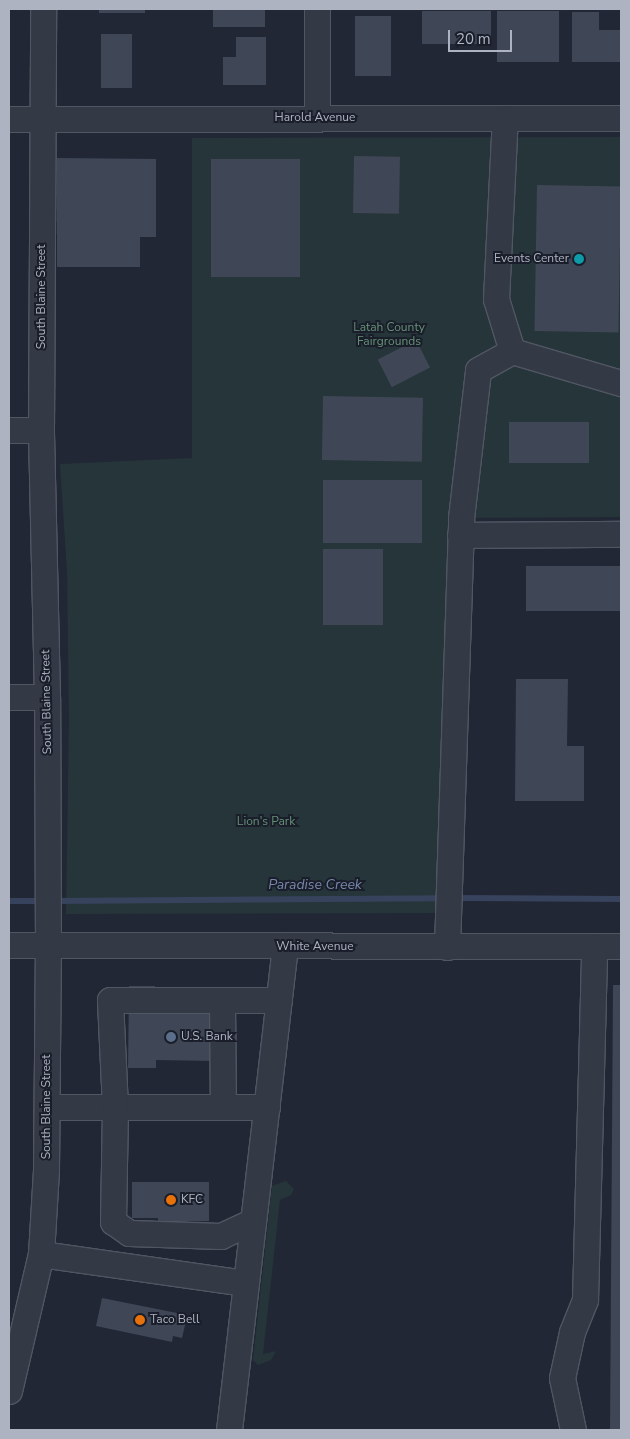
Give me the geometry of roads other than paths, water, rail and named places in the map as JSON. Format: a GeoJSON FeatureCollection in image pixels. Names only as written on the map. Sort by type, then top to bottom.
{"type":"FeatureCollection","features":[{"type":"Feature","properties":{"kind":"street","name":"South Blaine Street"},"geometry":{"type":"LineString","coordinates":[[9,1390],[41,1254],[47,1107],[47,697],[41,430],[43,9]]}},
{"type":"Feature","properties":{"kind":"street"},"geometry":{"type":"LineString","coordinates":[[317,9],[317,118]]}},
{"type":"Feature","properties":{"kind":"street"},"geometry":{"type":"LineString","coordinates":[[505,118],[496,299],[512,351]]}},
{"type":"Feature","properties":{"kind":"street","name":"Harold Avenue"},"geometry":{"type":"LineString","coordinates":[[9,119],[621,118]]}},
{"type":"Feature","properties":{"kind":"street"},"geometry":{"type":"LineString","coordinates":[[448,935],[460,534],[478,370],[512,351],[621,383]]}},
{"type":"Feature","properties":{"kind":"street"},"geometry":{"type":"LineString","coordinates":[[9,430],[41,430]]}},
{"type":"Feature","properties":{"kind":"street"},"geometry":{"type":"LineString","coordinates":[[460,534],[621,534]]}},
{"type":"Feature","properties":{"kind":"street"},"geometry":{"type":"LineString","coordinates":[[9,697],[47,697]]}},
{"type":"Feature","properties":{"kind":"street","name":"White Avenue"},"geometry":{"type":"LineString","coordinates":[[9,945],[48,937],[285,947],[448,935],[594,946],[621,946]]}},
{"type":"Feature","properties":{"kind":"street"},"geometry":{"type":"LineString","coordinates":[[573,1430],[562,1378],[572,1332],[585,1300],[594,946]]}},
{"type":"Feature","properties":{"kind":"street"},"geometry":{"type":"LineString","coordinates":[[229,1430],[285,947]]}},
{"type":"Feature","properties":{"kind":"street"},"geometry":{"type":"LineString","coordinates":[[253,1221],[221,1236],[129,1233],[113,1222],[115,1107],[110,1000],[279,1000]]}},
{"type":"Feature","properties":{"kind":"street"},"geometry":{"type":"LineString","coordinates":[[222,1000],[223,1107]]}},
{"type":"Feature","properties":{"kind":"street"},"geometry":{"type":"LineString","coordinates":[[47,1107],[266,1107]]}},
{"type":"Feature","properties":{"kind":"street"},"geometry":{"type":"LineString","coordinates":[[41,1254],[246,1283]]}},
{"type":"Feature","properties":{"kind":"waterway","name":"Paradise Creek"},"geometry":{"type":"LineString","coordinates":[[53,901],[443,898]]}},
{"type":"Feature","properties":{"kind":"waterway","name":"Paradise Creek"},"geometry":{"type":"LineString","coordinates":[[453,898],[621,899]]}},
{"type":"Feature","properties":{"kind":"waterway","name":"Paradise Creek"},"geometry":{"type":"LineString","coordinates":[[9,901],[43,901]]}},
{"type":"Feature","properties":{"kind":"place","name":"Events Center"},"geometry":{"type":"Point","coordinates":[579,259]}},
{"type":"Feature","properties":{"kind":"place","name":"U.S. Bank"},"geometry":{"type":"Point","coordinates":[171,1037]}},
{"type":"Feature","properties":{"kind":"place","name":"KFC"},"geometry":{"type":"Point","coordinates":[171,1200]}},
{"type":"Feature","properties":{"kind":"place","name":"Taco Bell"},"geometry":{"type":"Point","coordinates":[140,1320]}},
{"type":"Feature","properties":{"kind":"park label","name":"Latah County Fairgrounds"},"geometry":{"type":"Point","coordinates":[389,335]}},
{"type":"Feature","properties":{"kind":"park label","name":"Lion's Park"},"geometry":{"type":"Point","coordinates":[266,822]}}]}
